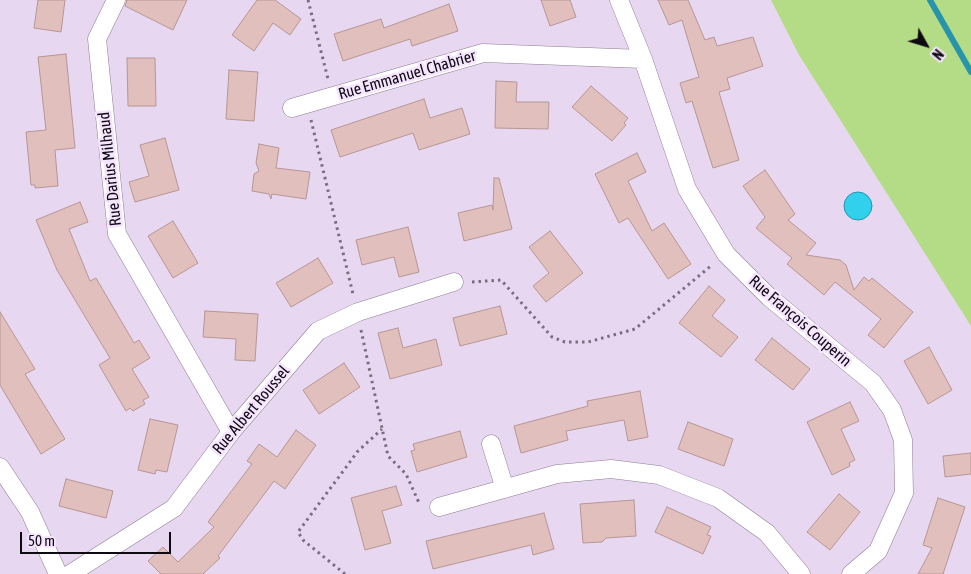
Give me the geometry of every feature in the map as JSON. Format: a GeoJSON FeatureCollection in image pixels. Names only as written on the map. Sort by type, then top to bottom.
{"type":"FeatureCollection","features":[{"type":"Feature","properties":{"kind":"street","name":"Rue Darius Milhaud"},"geometry":{"type":"LineString","coordinates":[[116,0],[97,39],[117,234],[231,432]]}},
{"type":"Feature","properties":{"kind":"street","name":"Rue François Couperin"},"geometry":{"type":"LineString","coordinates":[[619,0],[643,59],[687,189],[726,254],[770,297],[873,383],[892,410],[903,440],[904,493],[878,551],[851,574]]}},
{"type":"Feature","properties":{"kind":"street","name":"Rue Emmanuel Chabrier"},"geometry":{"type":"LineString","coordinates":[[292,108],[484,54],[643,59]]}},
{"type":"Feature","properties":{"kind":"street","name":"Rue Albert Roussel"},"geometry":{"type":"LineString","coordinates":[[70,574],[174,508],[231,432],[318,331],[358,312],[454,282]]}},
{"type":"Feature","properties":{"kind":"street"},"geometry":{"type":"LineString","coordinates":[[491,444],[505,489]]}},
{"type":"Feature","properties":{"kind":"street"},"geometry":{"type":"LineString","coordinates":[[0,467],[30,512],[58,574]]}},
{"type":"Feature","properties":{"kind":"street"},"geometry":{"type":"LineString","coordinates":[[438,507],[557,474],[611,469],[659,474],[718,498],[767,533],[801,574]]}},
{"type":"Feature","properties":{"kind":"path"},"geometry":{"type":"LineString","coordinates":[[308,0],[332,96]]}},
{"type":"Feature","properties":{"kind":"path"},"geometry":{"type":"LineString","coordinates":[[454,282],[501,280],[552,337],[565,342],[588,342],[635,329],[726,254]]}},
{"type":"Feature","properties":{"kind":"path"},"geometry":{"type":"LineString","coordinates":[[345,574],[302,540],[298,532],[358,451],[382,429]]}},
{"type":"Feature","properties":{"kind":"green space"},"geometry":{"type":"Polygon","coordinates":[[[771,0],[971,0],[971,326],[799,55],[771,0]]]}},
{"type":"Feature","properties":{"kind":"water"},"geometry":{"type":"Polygon","coordinates":[[[858,192],[868,196],[872,206],[868,216],[858,220],[848,216],[844,206],[848,196],[858,192]]]}},
{"type":"Feature","properties":{"kind":"building"},"geometry":{"type":"Polygon","coordinates":[[[38,0],[65,0],[61,32],[34,28],[38,0]]]}},
{"type":"Feature","properties":{"kind":"building"},"geometry":{"type":"Polygon","coordinates":[[[127,0],[187,0],[173,30],[125,6],[127,0]]]}},
{"type":"Feature","properties":{"kind":"building"},"geometry":{"type":"Polygon","coordinates":[[[257,0],[275,0],[301,19],[290,35],[273,23],[254,51],[232,35],[257,0]]]}},
{"type":"Feature","properties":{"kind":"building"},"geometry":{"type":"Polygon","coordinates":[[[541,0],[570,0],[576,17],[550,26],[541,0]]]}},
{"type":"Feature","properties":{"kind":"building"},"geometry":{"type":"Polygon","coordinates":[[[658,0],[688,0],[705,40],[714,37],[717,46],[753,37],[763,66],[727,78],[730,89],[719,92],[739,160],[713,168],[692,101],[686,103],[680,83],[699,77],[682,20],[669,25],[658,0]]]}},
{"type":"Feature","properties":{"kind":"building"},"geometry":{"type":"Polygon","coordinates":[[[449,4],[458,31],[412,46],[410,39],[343,61],[334,34],[381,19],[384,28],[449,4]]]}},
{"type":"Feature","properties":{"kind":"building"},"geometry":{"type":"Polygon","coordinates":[[[66,54],[75,148],[55,150],[58,186],[35,188],[35,185],[31,185],[26,132],[46,130],[38,57],[66,54]]]}},
{"type":"Feature","properties":{"kind":"building"},"geometry":{"type":"Polygon","coordinates":[[[127,58],[155,58],[156,106],[128,106],[127,58]]]}},
{"type":"Feature","properties":{"kind":"building"},"geometry":{"type":"Polygon","coordinates":[[[229,70],[258,72],[254,121],[226,119],[229,70]]]}},
{"type":"Feature","properties":{"kind":"building"},"geometry":{"type":"Polygon","coordinates":[[[496,81],[517,82],[516,102],[549,102],[548,129],[495,128],[496,81]]]}},
{"type":"Feature","properties":{"kind":"building"},"geometry":{"type":"Polygon","coordinates":[[[591,86],[628,118],[624,123],[626,125],[612,141],[572,107],[591,86]]]}},
{"type":"Feature","properties":{"kind":"building"},"geometry":{"type":"Polygon","coordinates":[[[424,99],[430,118],[462,108],[470,134],[419,150],[413,133],[340,157],[331,130],[424,99]]]}},
{"type":"Feature","properties":{"kind":"building"},"geometry":{"type":"Polygon","coordinates":[[[165,138],[179,190],[135,202],[129,182],[149,176],[140,145],[165,138]]]}},
{"type":"Feature","properties":{"kind":"building"},"geometry":{"type":"Polygon","coordinates":[[[259,144],[279,148],[276,168],[310,172],[306,199],[272,194],[271,199],[269,194],[252,191],[254,174],[259,171],[256,163],[259,144]]]}},
{"type":"Feature","properties":{"kind":"building"},"geometry":{"type":"Polygon","coordinates":[[[637,153],[646,172],[628,181],[652,231],[664,223],[691,264],[668,279],[628,218],[619,223],[595,174],[637,153]]]}},
{"type":"Feature","properties":{"kind":"building"},"geometry":{"type":"Polygon","coordinates":[[[765,170],[795,214],[788,220],[816,243],[806,255],[840,260],[846,265],[854,290],[864,277],[869,281],[872,278],[913,312],[884,348],[868,335],[881,319],[835,282],[824,295],[787,264],[792,258],[756,228],[765,217],[743,186],[765,170]]]}},
{"type":"Feature","properties":{"kind":"building"},"geometry":{"type":"Polygon","coordinates":[[[494,178],[499,178],[512,229],[464,241],[458,213],[492,205],[493,210],[494,178]]]}},
{"type":"Feature","properties":{"kind":"building"},"geometry":{"type":"Polygon","coordinates":[[[80,202],[88,222],[69,229],[90,281],[96,278],[134,343],[139,340],[150,358],[132,369],[149,397],[143,400],[145,404],[133,411],[130,408],[126,411],[99,365],[110,358],[57,270],[36,220],[80,202]]]}},
{"type":"Feature","properties":{"kind":"building"},"geometry":{"type":"Polygon","coordinates":[[[173,221],[198,263],[173,278],[148,236],[173,221]]]}},
{"type":"Feature","properties":{"kind":"building"},"geometry":{"type":"Polygon","coordinates":[[[408,227],[419,272],[399,277],[394,257],[362,265],[356,240],[408,227]]]}},
{"type":"Feature","properties":{"kind":"building"},"geometry":{"type":"Polygon","coordinates":[[[550,231],[583,273],[546,302],[533,286],[549,273],[529,247],[550,231]]]}},
{"type":"Feature","properties":{"kind":"building"},"geometry":{"type":"Polygon","coordinates":[[[318,258],[333,283],[291,307],[276,283],[318,258]]]}},
{"type":"Feature","properties":{"kind":"building"},"geometry":{"type":"Polygon","coordinates":[[[709,286],[725,300],[712,316],[738,337],[721,357],[679,323],[709,286]]]}},
{"type":"Feature","properties":{"kind":"building"},"geometry":{"type":"Polygon","coordinates":[[[500,306],[507,334],[460,346],[453,318],[500,306]]]}},
{"type":"Feature","properties":{"kind":"building"},"geometry":{"type":"Polygon","coordinates":[[[205,311],[258,314],[255,361],[235,360],[236,339],[203,337],[205,311]]]}},
{"type":"Feature","properties":{"kind":"building"},"geometry":{"type":"Polygon","coordinates":[[[0,312],[35,369],[25,374],[65,439],[41,454],[0,385],[0,312]]]}},
{"type":"Feature","properties":{"kind":"building"},"geometry":{"type":"Polygon","coordinates":[[[398,328],[403,348],[436,339],[442,365],[390,379],[378,333],[398,328]]]}},
{"type":"Feature","properties":{"kind":"building"},"geometry":{"type":"Polygon","coordinates":[[[772,338],[810,369],[793,390],[755,360],[772,338]]]}},
{"type":"Feature","properties":{"kind":"building"},"geometry":{"type":"Polygon","coordinates":[[[929,347],[952,390],[928,404],[904,361],[929,347]]]}},
{"type":"Feature","properties":{"kind":"building"},"geometry":{"type":"Polygon","coordinates":[[[344,363],[360,387],[319,414],[303,390],[344,363]]]}},
{"type":"Feature","properties":{"kind":"building"},"geometry":{"type":"Polygon","coordinates":[[[640,391],[648,437],[628,441],[624,420],[566,431],[568,440],[521,453],[514,426],[588,406],[587,401],[640,391]]]}},
{"type":"Feature","properties":{"kind":"building"},"geometry":{"type":"Polygon","coordinates":[[[850,402],[859,421],[841,429],[855,460],[849,463],[850,466],[832,475],[807,422],[850,402]]]}},
{"type":"Feature","properties":{"kind":"building"},"geometry":{"type":"Polygon","coordinates":[[[150,419],[178,425],[167,472],[156,470],[155,474],[138,470],[150,419]]]}},
{"type":"Feature","properties":{"kind":"building"},"geometry":{"type":"Polygon","coordinates":[[[688,422],[733,439],[724,466],[678,449],[688,422]]]}},
{"type":"Feature","properties":{"kind":"building"},"geometry":{"type":"Polygon","coordinates":[[[296,430],[316,445],[285,489],[274,481],[218,556],[220,558],[203,574],[161,574],[148,561],[163,547],[178,562],[214,527],[208,522],[252,464],[247,461],[259,444],[277,457],[296,430]]]}},
{"type":"Feature","properties":{"kind":"building"},"geometry":{"type":"Polygon","coordinates":[[[460,431],[467,457],[417,472],[411,451],[415,450],[413,444],[460,431]]]}},
{"type":"Feature","properties":{"kind":"building"},"geometry":{"type":"Polygon","coordinates":[[[971,453],[971,474],[945,477],[943,456],[971,453]]]}},
{"type":"Feature","properties":{"kind":"building"},"geometry":{"type":"Polygon","coordinates":[[[66,479],[113,491],[106,518],[59,506],[66,479]]]}},
{"type":"Feature","properties":{"kind":"building"},"geometry":{"type":"Polygon","coordinates":[[[396,486],[402,505],[382,511],[391,543],[365,550],[351,498],[396,486]]]}},
{"type":"Feature","properties":{"kind":"building"},"geometry":{"type":"Polygon","coordinates":[[[839,494],[860,512],[830,550],[807,532],[839,494]]]}},
{"type":"Feature","properties":{"kind":"building"},"geometry":{"type":"Polygon","coordinates":[[[938,498],[965,507],[943,574],[918,574],[932,548],[923,545],[938,498]]]}},
{"type":"Feature","properties":{"kind":"building"},"geometry":{"type":"Polygon","coordinates":[[[634,500],[636,536],[606,538],[602,542],[583,543],[580,504],[634,500]]]}},
{"type":"Feature","properties":{"kind":"building"},"geometry":{"type":"Polygon","coordinates":[[[667,507],[711,527],[707,535],[711,536],[703,554],[655,532],[667,507]]]}},
{"type":"Feature","properties":{"kind":"building"},"geometry":{"type":"Polygon","coordinates":[[[544,513],[554,549],[533,555],[531,545],[433,569],[426,541],[544,513]]]}},
{"type":"Feature","properties":{"kind":"waterway"},"geometry":{"type":"LineString","coordinates":[[930,0],[971,72]]}}]}
